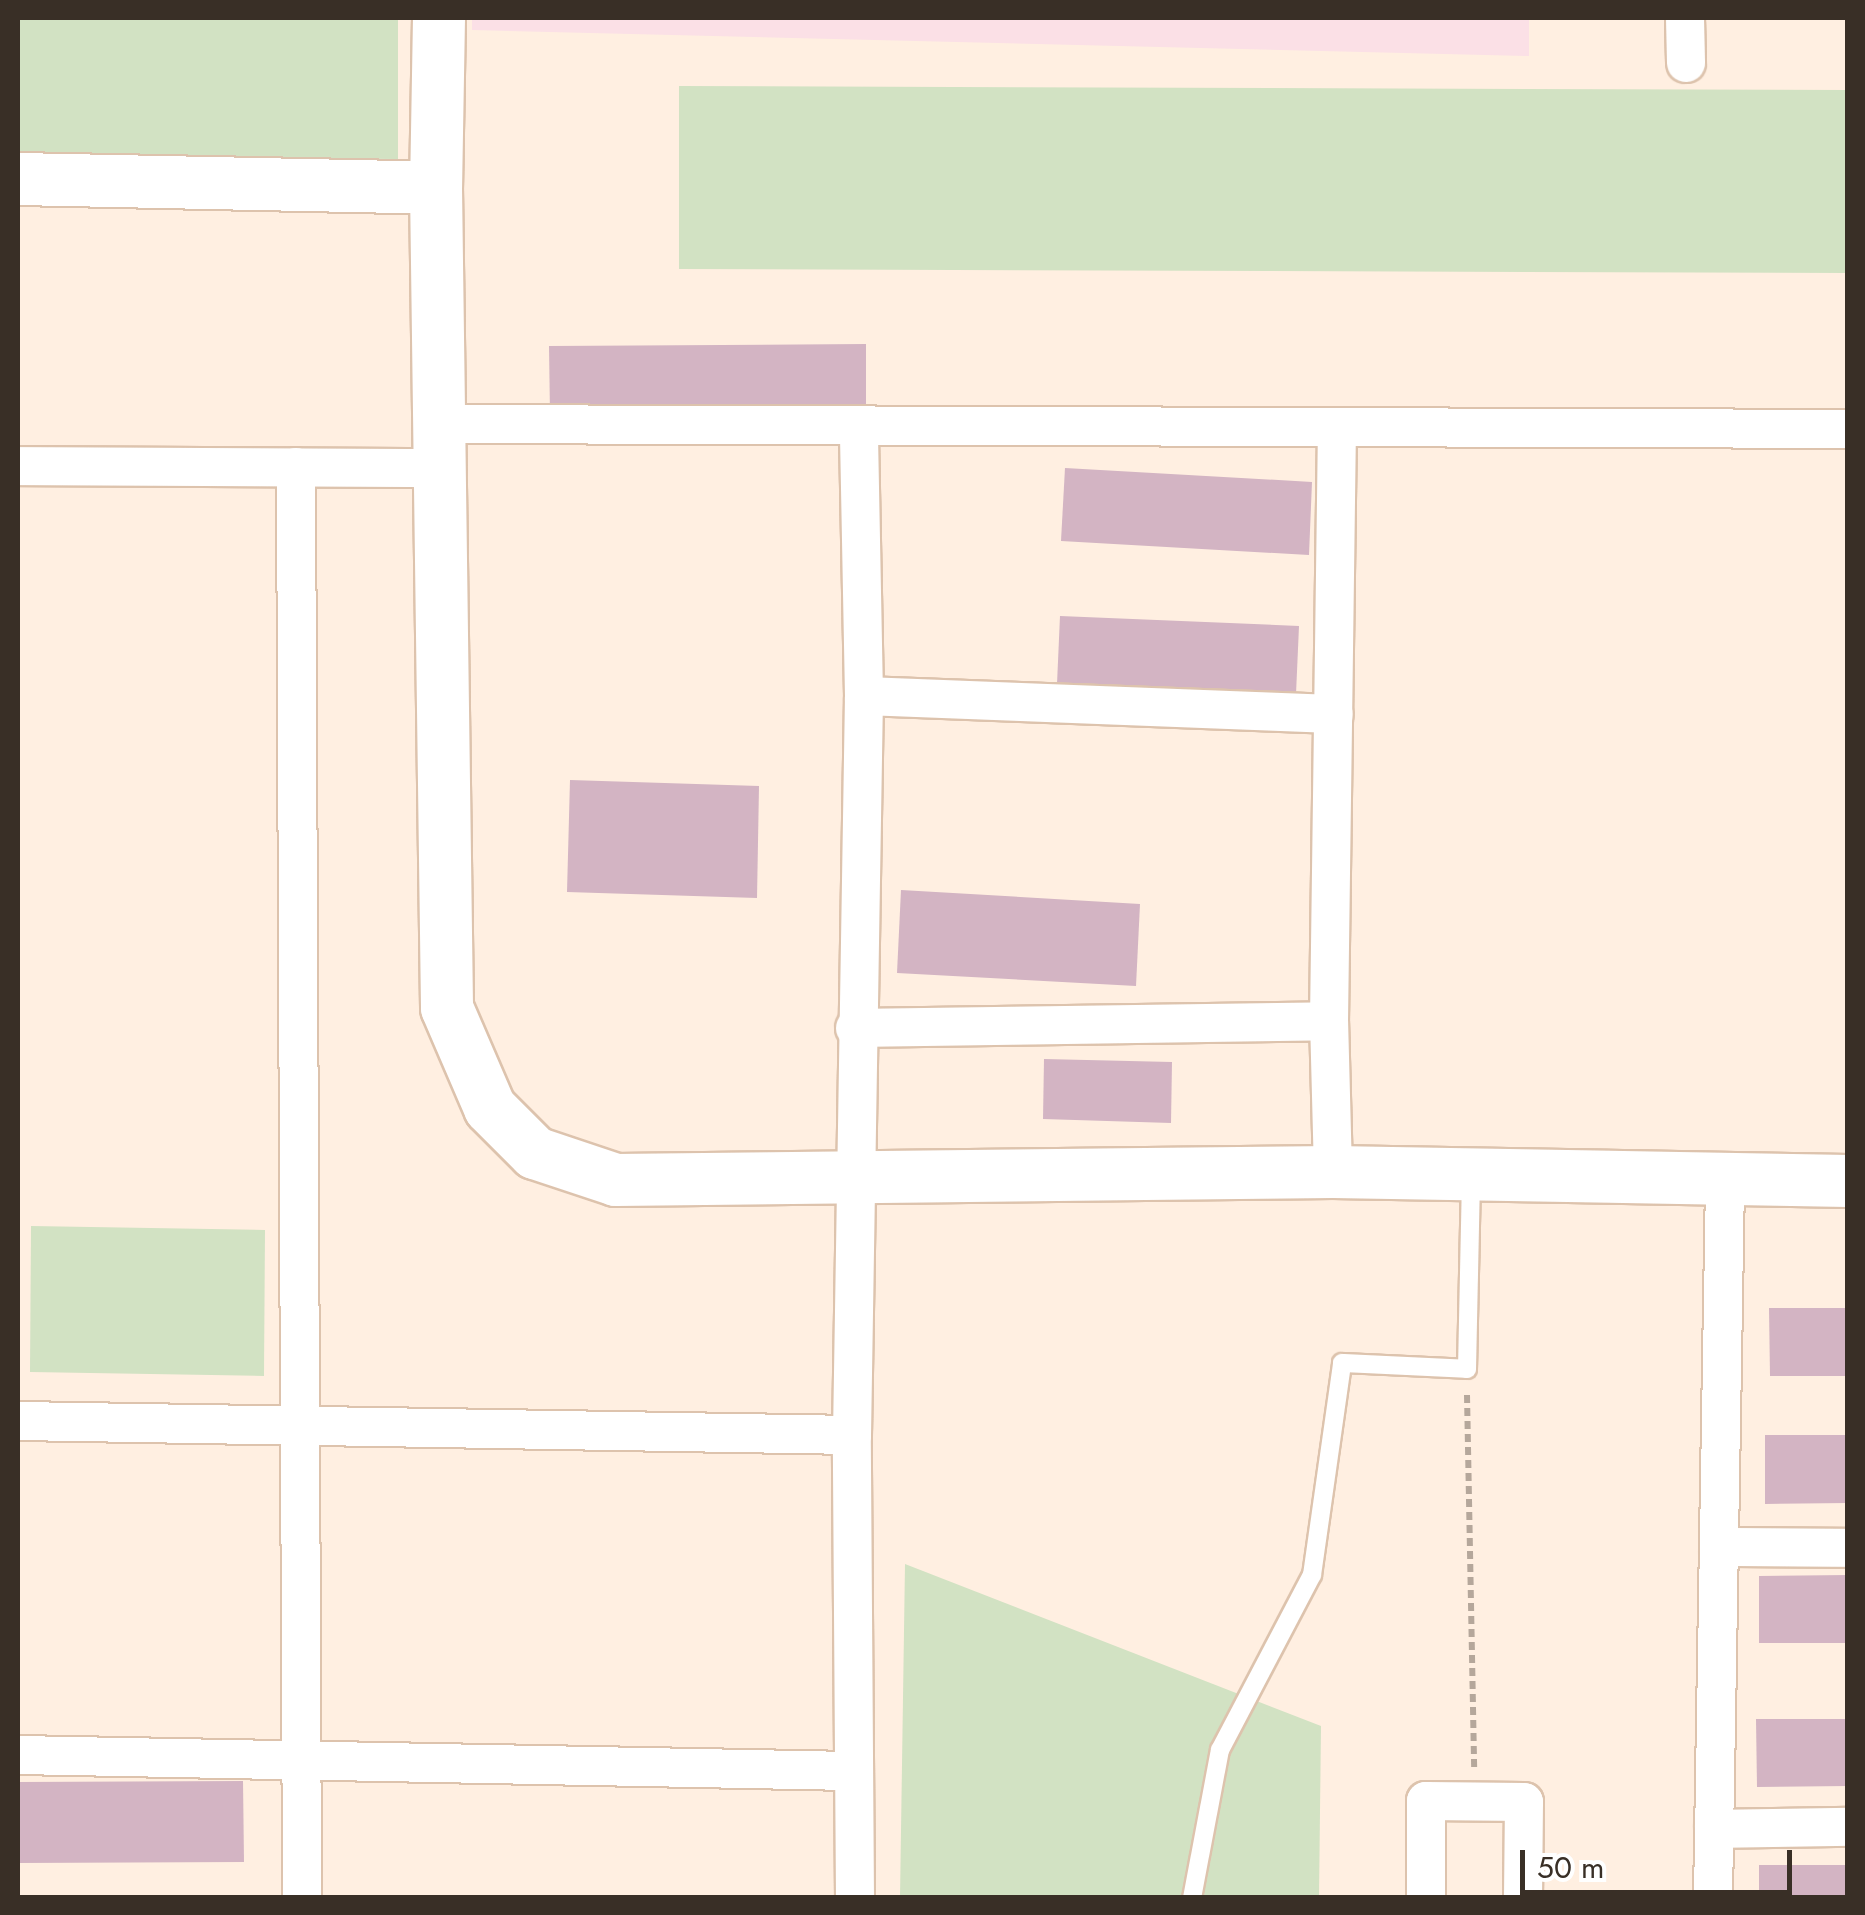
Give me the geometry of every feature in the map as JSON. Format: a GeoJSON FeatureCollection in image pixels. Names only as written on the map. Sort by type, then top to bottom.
{"type":"FeatureCollection","features":[{"type":"Feature","properties":{"kind":"street"},"geometry":{"type":"LineString","coordinates":[[439,18],[436,188],[447,1008],[490,1108],[535,1154],[616,1180],[1333,1172],[1848,1181]]}},
{"type":"Feature","properties":{"kind":"street"},"geometry":{"type":"LineString","coordinates":[[1685,18],[1686,63]]}},
{"type":"Feature","properties":{"kind":"street"},"geometry":{"type":"LineString","coordinates":[[18,179],[436,188]]}},
{"type":"Feature","properties":{"kind":"street"},"geometry":{"type":"LineString","coordinates":[[854,1898],[855,1028],[864,696],[858,428]]}},
{"type":"Feature","properties":{"kind":"street"},"geometry":{"type":"LineString","coordinates":[[18,466],[296,467],[440,446],[858,428],[1848,429]]}},
{"type":"Feature","properties":{"kind":"street"},"geometry":{"type":"LineString","coordinates":[[1333,1172],[1329,1021],[1337,428]]}},
{"type":"Feature","properties":{"kind":"street"},"geometry":{"type":"LineString","coordinates":[[296,467],[302,1898]]}},
{"type":"Feature","properties":{"kind":"street"},"geometry":{"type":"LineString","coordinates":[[864,696],[1334,714]]}},
{"type":"Feature","properties":{"kind":"street"},"geometry":{"type":"LineString","coordinates":[[855,1028],[1329,1021]]}},
{"type":"Feature","properties":{"kind":"street"},"geometry":{"type":"LineString","coordinates":[[1714,1898],[1725,1180]]}},
{"type":"Feature","properties":{"kind":"street"},"geometry":{"type":"LineString","coordinates":[[18,1421],[852,1435]]}},
{"type":"Feature","properties":{"kind":"street"},"geometry":{"type":"LineString","coordinates":[[1718,1547],[1848,1548]]}},
{"type":"Feature","properties":{"kind":"street"},"geometry":{"type":"LineString","coordinates":[[18,1755],[852,1771]]}},
{"type":"Feature","properties":{"kind":"street"},"geometry":{"type":"LineString","coordinates":[[1426,1898],[1426,1801],[1524,1802],[1523,1898]]}},
{"type":"Feature","properties":{"kind":"street"},"geometry":{"type":"LineString","coordinates":[[1714,1828],[1848,1827]]}},
{"type":"Feature","properties":{"kind":"lane"},"geometry":{"type":"LineString","coordinates":[[1192,1898],[1220,1750],[1312,1575],[1342,1363],[1467,1369],[1472,1174]]}},
{"type":"Feature","properties":{"kind":"path"},"geometry":{"type":"LineString","coordinates":[[1467,1369],[1473,1740]]}},
{"type":"Feature","properties":{"kind":"shaded area"},"geometry":{"type":"Polygon","coordinates":[[[472,18],[1529,18],[1529,56],[472,30],[472,18]]]}},
{"type":"Feature","properties":{"kind":"green space"},"geometry":{"type":"Polygon","coordinates":[[[18,18],[398,18],[398,159],[18,157],[18,18]]]}},
{"type":"Feature","properties":{"kind":"green space"},"geometry":{"type":"Polygon","coordinates":[[[679,86],[1847,90],[1847,273],[679,269],[679,86]]]}},
{"type":"Feature","properties":{"kind":"green space"},"geometry":{"type":"Polygon","coordinates":[[[31,1226],[265,1230],[264,1376],[30,1372],[31,1226]]]}},
{"type":"Feature","properties":{"kind":"green space"},"geometry":{"type":"Polygon","coordinates":[[[905,1564],[1321,1726],[1319,1897],[900,1898],[905,1564]]]}},
{"type":"Feature","properties":{"kind":"building"},"geometry":{"type":"Polygon","coordinates":[[[866,344],[866,414],[550,415],[549,346],[866,344]]]}},
{"type":"Feature","properties":{"kind":"building"},"geometry":{"type":"Polygon","coordinates":[[[1065,468],[1312,482],[1309,555],[1061,541],[1065,468]]]}},
{"type":"Feature","properties":{"kind":"building"},"geometry":{"type":"Polygon","coordinates":[[[1060,616],[1299,626],[1296,694],[1057,684],[1060,616]]]}},
{"type":"Feature","properties":{"kind":"building"},"geometry":{"type":"Polygon","coordinates":[[[570,780],[759,786],[757,898],[567,892],[570,780]]]}},
{"type":"Feature","properties":{"kind":"building"},"geometry":{"type":"Polygon","coordinates":[[[901,890],[1140,904],[1136,986],[897,973],[901,890]]]}},
{"type":"Feature","properties":{"kind":"building"},"geometry":{"type":"Polygon","coordinates":[[[1044,1059],[1172,1062],[1171,1123],[1043,1119],[1044,1059]]]}},
{"type":"Feature","properties":{"kind":"building"},"geometry":{"type":"Polygon","coordinates":[[[1769,1308],[1848,1308],[1848,1376],[1770,1376],[1769,1308]]]}},
{"type":"Feature","properties":{"kind":"building"},"geometry":{"type":"Polygon","coordinates":[[[1765,1435],[1848,1435],[1848,1503],[1765,1504],[1765,1435]]]}},
{"type":"Feature","properties":{"kind":"building"},"geometry":{"type":"Polygon","coordinates":[[[1848,1575],[1848,1643],[1759,1643],[1759,1576],[1848,1575]]]}},
{"type":"Feature","properties":{"kind":"building"},"geometry":{"type":"Polygon","coordinates":[[[1756,1719],[1848,1719],[1848,1786],[1757,1787],[1756,1719]]]}},
{"type":"Feature","properties":{"kind":"building"},"geometry":{"type":"Polygon","coordinates":[[[243,1781],[244,1862],[18,1863],[18,1782],[243,1781]]]}},
{"type":"Feature","properties":{"kind":"building"},"geometry":{"type":"Polygon","coordinates":[[[1759,1865],[1848,1865],[1848,1898],[1759,1898],[1759,1865]]]}}]}
